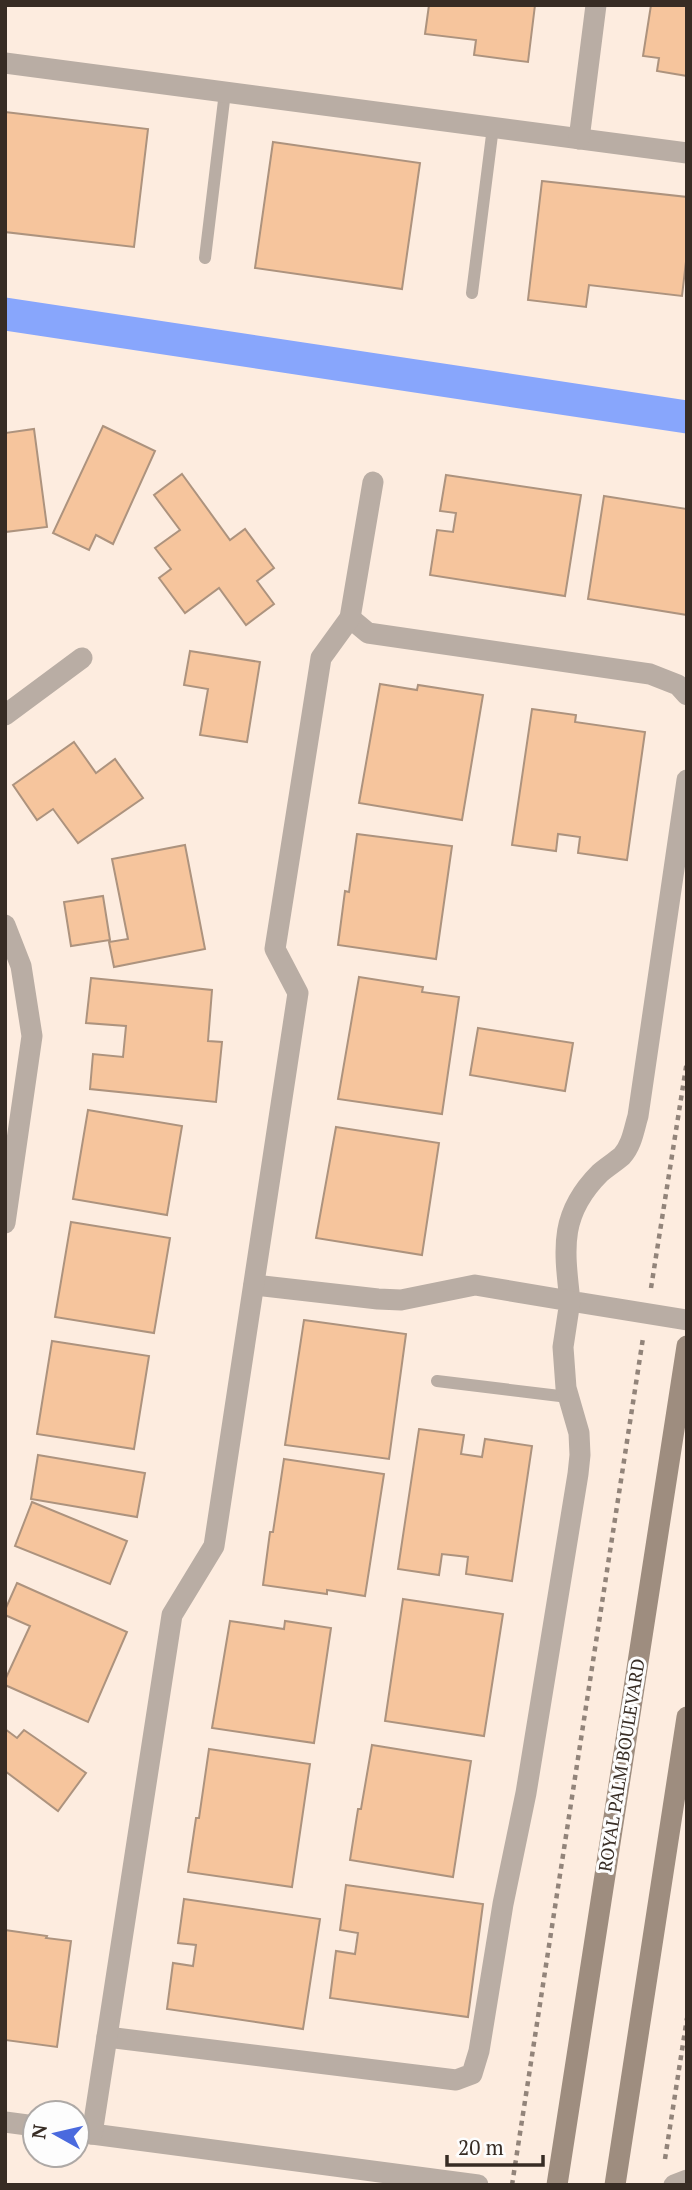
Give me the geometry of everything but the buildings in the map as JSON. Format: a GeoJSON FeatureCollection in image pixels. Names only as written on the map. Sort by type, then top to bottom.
{"type":"FeatureCollection","features":[{"type":"Feature","properties":{"kind":"street"},"geometry":{"type":"LineString","coordinates":[[579,139],[596,5]]}},
{"type":"Feature","properties":{"kind":"street"},"geometry":{"type":"LineString","coordinates":[[5,63],[687,153]]}},
{"type":"Feature","properties":{"kind":"street"},"geometry":{"type":"LineString","coordinates":[[91,2107],[107,2036],[172,1615],[214,1546],[298,993],[275,949],[321,657],[350,618],[373,482]]}},
{"type":"Feature","properties":{"kind":"street"},"geometry":{"type":"LineString","coordinates":[[350,618],[368,633],[650,674],[678,685],[687,695]]}},
{"type":"Feature","properties":{"kind":"street"},"geometry":{"type":"LineString","coordinates":[[5,715],[82,658]]}},
{"type":"Feature","properties":{"kind":"street"},"geometry":{"type":"LineString","coordinates":[[107,2036],[444,2079],[463,2078],[472,2074],[479,2051],[503,1905],[526,1793],[578,1474],[579,1433],[568,1396],[563,1348],[570,1301],[564,1249],[568,1227],[579,1200],[600,1174],[624,1154],[632,1140],[638,1115],[687,780]]}},
{"type":"Feature","properties":{"kind":"street"},"geometry":{"type":"LineString","coordinates":[[5,925],[21,966],[32,1036],[5,1223]]}},
{"type":"Feature","properties":{"kind":"street"},"geometry":{"type":"LineString","coordinates":[[254,1285],[401,1300],[475,1285],[687,1320]]}},
{"type":"Feature","properties":{"kind":"street","name":"ROYAL PALM BOULEVARD"},"geometry":{"type":"LineString","coordinates":[[558,2185],[687,1346]]}},
{"type":"Feature","properties":{"kind":"street"},"geometry":{"type":"LineString","coordinates":[[615,2185],[687,1717]]}},
{"type":"Feature","properties":{"kind":"street"},"geometry":{"type":"LineString","coordinates":[[91,2134],[353,2177],[478,2185]]}},
{"type":"Feature","properties":{"kind":"street"},"geometry":{"type":"LineString","coordinates":[[668,2178],[687,2180]]}},
{"type":"Feature","properties":{"kind":"lane"},"geometry":{"type":"LineString","coordinates":[[205,258],[225,92]]}},
{"type":"Feature","properties":{"kind":"lane"},"geometry":{"type":"LineString","coordinates":[[472,293],[493,127]]}},
{"type":"Feature","properties":{"kind":"lane"},"geometry":{"type":"LineString","coordinates":[[437,1381],[568,1396]]}},
{"type":"Feature","properties":{"kind":"path"},"geometry":{"type":"LineString","coordinates":[[512,2185],[687,1061]]}},
{"type":"Feature","properties":{"kind":"path"},"geometry":{"type":"LineString","coordinates":[[668,2178],[687,2018]]}},
{"type":"Feature","properties":{"kind":"waterway"},"geometry":{"type":"LineString","coordinates":[[5,314],[687,417]]}}]}
